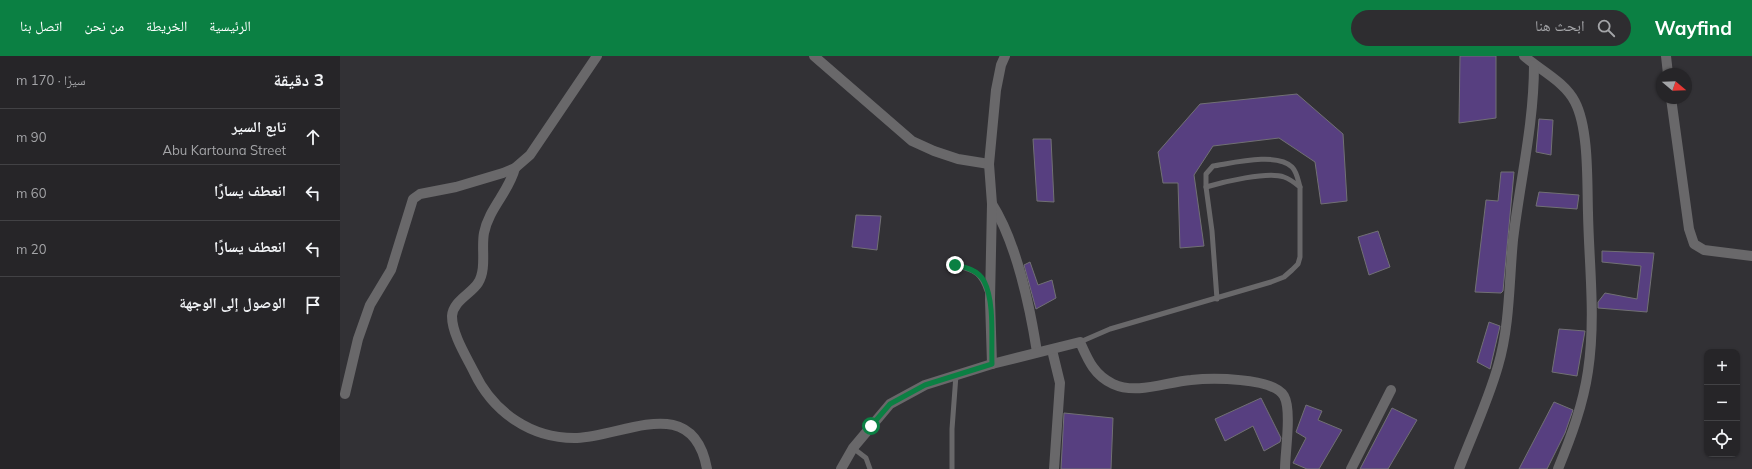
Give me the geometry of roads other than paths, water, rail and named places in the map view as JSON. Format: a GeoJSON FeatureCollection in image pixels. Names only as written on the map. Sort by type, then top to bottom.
{"type":"FeatureCollection","features":[{"type":"Feature","properties":{"kind":"street"},"geometry":{"type":"LineString","coordinates":[[345,394],[358,339],[370,305],[391,270],[413,199],[420,194],[462,186],[515,168],[530,156],[597,56]]}},
{"type":"Feature","properties":{"kind":"street"},"geometry":{"type":"LineString","coordinates":[[814,56],[912,141],[934,151],[958,159],[989,164]]}},
{"type":"Feature","properties":{"kind":"street"},"geometry":{"type":"LineString","coordinates":[[992,364],[990,300],[992,204],[989,164],[996,90],[1001,65],[1006,56]]}},
{"type":"Feature","properties":{"kind":"street"},"geometry":{"type":"LineString","coordinates":[[1524,56],[1556,81],[1575,100],[1581,121],[1587,175],[1592,292],[1588,370],[1576,421],[1558,469]]}},
{"type":"Feature","properties":{"kind":"street"},"geometry":{"type":"LineString","coordinates":[[1666,56],[1667,68]]}},
{"type":"Feature","properties":{"kind":"street"},"geometry":{"type":"LineString","coordinates":[[1460,469],[1498,366],[1503,344],[1508,314],[1513,239],[1534,88],[1534,65]]}},
{"type":"Feature","properties":{"kind":"street"},"geometry":{"type":"LineString","coordinates":[[1672,104],[1689,229],[1694,244],[1704,250],[1752,256]]}},
{"type":"Feature","properties":{"kind":"street"},"geometry":{"type":"LineString","coordinates":[[515,168],[510,183],[492,211],[484,233],[482,271],[479,282],[453,311],[454,326],[480,384],[492,400],[506,414],[528,429],[545,433],[575,438],[600,436],[650,423],[676,426],[684,430],[700,445],[707,469]]}},
{"type":"Feature","properties":{"kind":"street"},"geometry":{"type":"LineString","coordinates":[[992,204],[1002,219],[1010,242],[1030,309],[1037,352]]}},
{"type":"Feature","properties":{"kind":"street"},"geometry":{"type":"LineString","coordinates":[[840,469],[853,448],[890,404],[925,385],[992,364],[1080,342],[1095,371],[1112,384],[1121,387],[1133,388],[1192,380],[1241,380],[1263,384],[1277,390],[1284,396],[1286,404],[1287,437],[1285,469]]}},
{"type":"Feature","properties":{"kind":"street"},"geometry":{"type":"LineString","coordinates":[[1052,350],[1060,383],[1054,469]]}},
{"type":"Feature","properties":{"kind":"street"},"geometry":{"type":"LineString","coordinates":[[1351,469],[1391,390]]}},
{"type":"Feature","properties":{"kind":"lane"},"geometry":{"type":"LineString","coordinates":[[1080,342],[1110,329],[1217,299],[1284,277],[1298,264],[1300,257],[1301,232],[1300,187],[1296,173],[1292,167],[1285,162],[1272,159],[1213,166],[1206,174],[1217,299]]}},
{"type":"Feature","properties":{"kind":"lane"},"geometry":{"type":"LineString","coordinates":[[1206,187],[1227,180],[1276,176],[1292,180],[1300,187]]}},
{"type":"Feature","properties":{"kind":"lane"},"geometry":{"type":"LineString","coordinates":[[949,261],[955,265],[969,268],[983,280],[990,300]]}},
{"type":"Feature","properties":{"kind":"lane"},"geometry":{"type":"LineString","coordinates":[[952,469],[952,429],[956,375]]}},
{"type":"Feature","properties":{"kind":"lane"},"geometry":{"type":"LineString","coordinates":[[853,448],[866,458],[870,469]]}}]}
